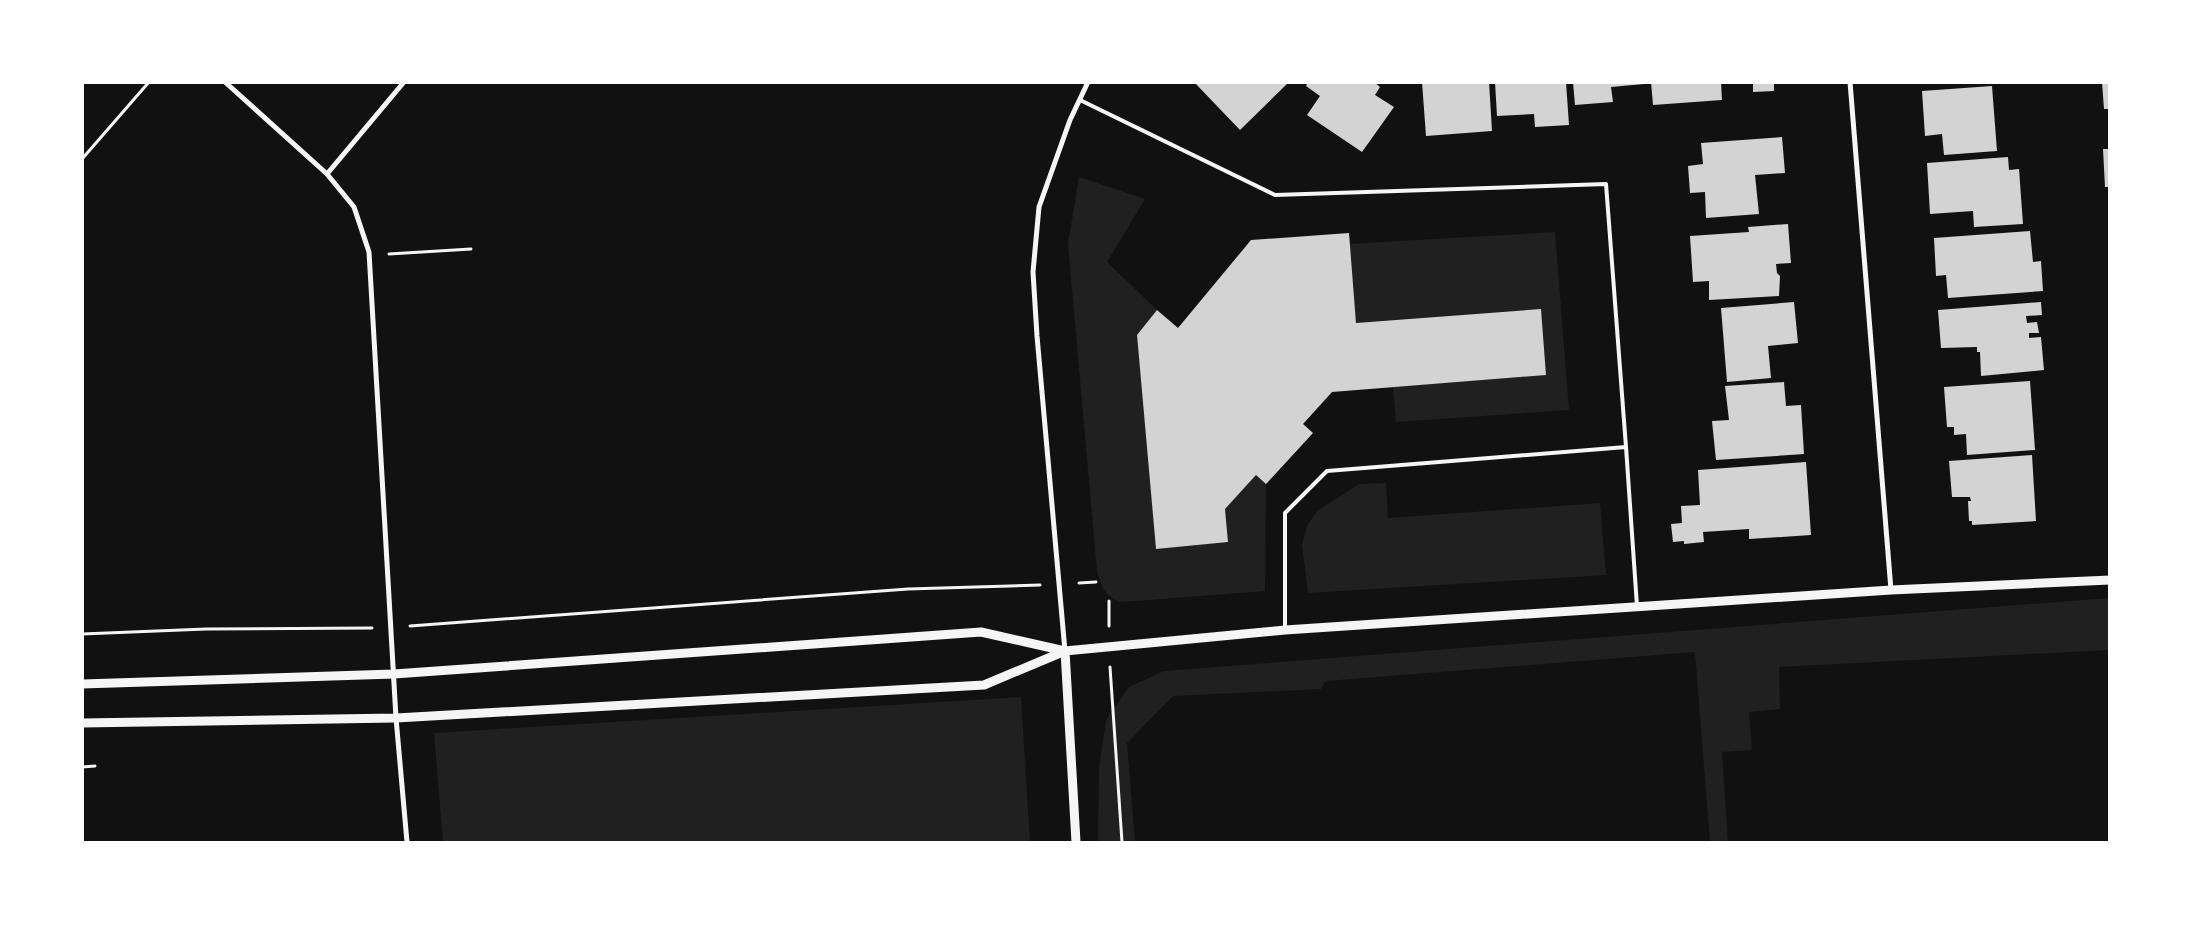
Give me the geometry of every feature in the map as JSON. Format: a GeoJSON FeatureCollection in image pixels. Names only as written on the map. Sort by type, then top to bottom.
{"type":"FeatureCollection","features":[{"type":"Feature","properties":{"kind":"street"},"geometry":{"type":"LineString","coordinates":[[225,82],[327,174],[354,207],[363,229],[369,256],[396,718],[407,842]]}},
{"type":"Feature","properties":{"kind":"street"},"geometry":{"type":"LineString","coordinates":[[327,174],[404,82]]}},
{"type":"Feature","properties":{"kind":"street"},"geometry":{"type":"LineString","coordinates":[[1076,842],[1065,651],[1037,336],[1034,272],[1039,207],[1070,120],[1088,82]]}},
{"type":"Feature","properties":{"kind":"street"},"geometry":{"type":"LineString","coordinates":[[1850,82],[1891,590]]}},
{"type":"Feature","properties":{"kind":"street"},"geometry":{"type":"LineString","coordinates":[[82,723],[396,718],[984,685],[1065,651],[1285,630],[1891,590],[2110,580]]}},
{"type":"Feature","properties":{"kind":"street"},"geometry":{"type":"LineString","coordinates":[[82,684],[394,674],[981,632],[1065,651]]}},
{"type":"Feature","properties":{"kind":"lane"},"geometry":{"type":"LineString","coordinates":[[1080,100],[1275,195],[1606,184],[1637,607]]}},
{"type":"Feature","properties":{"kind":"lane"},"geometry":{"type":"LineString","coordinates":[[1285,630],[1285,512],[1327,471],[1626,447]]}},
{"type":"Feature","properties":{"kind":"path"},"geometry":{"type":"LineString","coordinates":[[82,159],[149,82]]}},
{"type":"Feature","properties":{"kind":"path"},"geometry":{"type":"LineString","coordinates":[[369,256],[471,249]]}},
{"type":"Feature","properties":{"kind":"path"},"geometry":{"type":"LineString","coordinates":[[82,634],[206,629],[391,628],[908,589],[1096,582]]}},
{"type":"Feature","properties":{"kind":"path"},"geometry":{"type":"LineString","coordinates":[[1108,601],[1113,729],[1122,842]]}},
{"type":"Feature","properties":{"kind":"path"},"geometry":{"type":"LineString","coordinates":[[82,767],[95,766]]}},
{"type":"Feature","properties":{"kind":"shaded area"},"geometry":{"type":"Polygon","coordinates":[[[1079,177],[1145,199],[1107,262],[1157,310],[1137,335],[1156,549],[1228,542],[1225,509],[1256,475],[1266,484],[1265,591],[1122,602],[1111,597],[1102,587],[1097,571],[1068,244],[1079,177]]]}},
{"type":"Feature","properties":{"kind":"shaded area"},"geometry":{"type":"Polygon","coordinates":[[[1555,232],[1569,410],[1396,422],[1393,387],[1546,375],[1541,310],[1356,323],[1349,244],[1555,232]]]}},
{"type":"Feature","properties":{"kind":"shaded area"},"geometry":{"type":"Polygon","coordinates":[[[1386,483],[1388,518],[1600,503],[1606,575],[1308,593],[1302,545],[1307,526],[1317,511],[1359,484],[1386,483]]]}},
{"type":"Feature","properties":{"kind":"shaded area"},"geometry":{"type":"Polygon","coordinates":[[[2109,598],[2109,650],[1779,667],[1780,709],[1749,712],[1752,750],[1722,752],[1728,842],[1710,842],[1695,652],[1326,681],[1321,689],[1173,696],[1127,743],[1135,842],[1098,842],[1099,768],[1106,720],[1129,687],[1164,671],[2109,598]]]}},
{"type":"Feature","properties":{"kind":"shaded area"},"geometry":{"type":"Polygon","coordinates":[[[1021,697],[1030,842],[443,842],[434,733],[1021,697]]]}},
{"type":"Feature","properties":{"kind":"building"},"geometry":{"type":"Polygon","coordinates":[[[1194,82],[1289,82],[1240,130],[1194,82]]]}},
{"type":"Feature","properties":{"kind":"building"},"geometry":{"type":"Polygon","coordinates":[[[1308,82],[1374,82],[1380,87],[1375,95],[1394,107],[1362,152],[1307,115],[1320,96],[1306,86],[1308,82]]]}},
{"type":"Feature","properties":{"kind":"building"},"geometry":{"type":"Polygon","coordinates":[[[1422,82],[1489,82],[1492,131],[1426,136],[1422,82]]]}},
{"type":"Feature","properties":{"kind":"building"},"geometry":{"type":"Polygon","coordinates":[[[1495,82],[1566,82],[1569,125],[1535,127],[1534,114],[1497,116],[1495,82]]]}},
{"type":"Feature","properties":{"kind":"building"},"geometry":{"type":"Polygon","coordinates":[[[1573,82],[1644,82],[1644,84],[1611,87],[1613,102],[1575,105],[1573,82]]]}},
{"type":"Feature","properties":{"kind":"building"},"geometry":{"type":"Polygon","coordinates":[[[1651,82],[1721,82],[1722,100],[1653,105],[1651,82]]]}},
{"type":"Feature","properties":{"kind":"building"},"geometry":{"type":"Polygon","coordinates":[[[1753,82],[1774,82],[1774,91],[1753,92],[1753,82]]]}},
{"type":"Feature","properties":{"kind":"building"},"geometry":{"type":"Polygon","coordinates":[[[2102,82],[2110,82],[2110,109],[2104,109],[2102,82]]]}},
{"type":"Feature","properties":{"kind":"building"},"geometry":{"type":"Polygon","coordinates":[[[1992,86],[1997,151],[1944,155],[1942,134],[1925,136],[1922,91],[1992,86]]]}},
{"type":"Feature","properties":{"kind":"building"},"geometry":{"type":"Polygon","coordinates":[[[1782,137],[1785,173],[1755,175],[1759,214],[1706,218],[1705,192],[1690,193],[1688,166],[1703,164],[1701,143],[1782,137]]]}},
{"type":"Feature","properties":{"kind":"building"},"geometry":{"type":"Polygon","coordinates":[[[2103,149],[2110,149],[2110,187],[2105,187],[2103,149]]]}},
{"type":"Feature","properties":{"kind":"building"},"geometry":{"type":"Polygon","coordinates":[[[2008,157],[2009,170],[2019,169],[2023,224],[1974,227],[1973,211],[1930,214],[1927,163],[2008,157]]]}},
{"type":"Feature","properties":{"kind":"building"},"geometry":{"type":"Polygon","coordinates":[[[1788,224],[1791,263],[1776,264],[1777,273],[1780,276],[1779,296],[1709,300],[1709,281],[1693,282],[1690,236],[1749,232],[1748,227],[1788,224]]]}},
{"type":"Feature","properties":{"kind":"building"},"geometry":{"type":"Polygon","coordinates":[[[2030,231],[2033,262],[2041,261],[2043,291],[1948,298],[1946,275],[1936,276],[1934,238],[2030,231]]]}},
{"type":"Feature","properties":{"kind":"building"},"geometry":{"type":"Polygon","coordinates":[[[1349,233],[1356,323],[1541,309],[1546,375],[1332,392],[1303,424],[1313,433],[1266,484],[1256,475],[1225,509],[1228,542],[1156,549],[1137,335],[1157,310],[1178,328],[1251,240],[1349,233]]]}},
{"type":"Feature","properties":{"kind":"building"},"geometry":{"type":"Polygon","coordinates":[[[1794,302],[1798,343],[1768,346],[1771,378],[1727,382],[1721,308],[1794,302]]]}},
{"type":"Feature","properties":{"kind":"building"},"geometry":{"type":"Polygon","coordinates":[[[2041,302],[2042,315],[2026,316],[2027,323],[2037,322],[2039,333],[2029,333],[2029,338],[2041,337],[2044,370],[1981,376],[1980,352],[1977,352],[1977,347],[1941,348],[1938,310],[2041,302]]]}},
{"type":"Feature","properties":{"kind":"building"},"geometry":{"type":"Polygon","coordinates":[[[2030,381],[2035,450],[1967,455],[1966,434],[1954,435],[1954,427],[1947,427],[1944,387],[2030,381]]]}},
{"type":"Feature","properties":{"kind":"building"},"geometry":{"type":"Polygon","coordinates":[[[1784,382],[1786,406],[1801,405],[1804,454],[1716,460],[1712,421],[1729,420],[1725,386],[1784,382]]]}},
{"type":"Feature","properties":{"kind":"building"},"geometry":{"type":"Polygon","coordinates":[[[2032,455],[2036,521],[1972,525],[1972,521],[1969,521],[1968,501],[1971,501],[1970,497],[1952,497],[1949,461],[2032,455]]]}},
{"type":"Feature","properties":{"kind":"building"},"geometry":{"type":"Polygon","coordinates":[[[1806,462],[1811,535],[1749,539],[1749,529],[1703,532],[1704,542],[1684,544],[1684,541],[1673,542],[1671,524],[1682,523],[1681,506],[1700,505],[1698,470],[1806,462]]]}}]}
